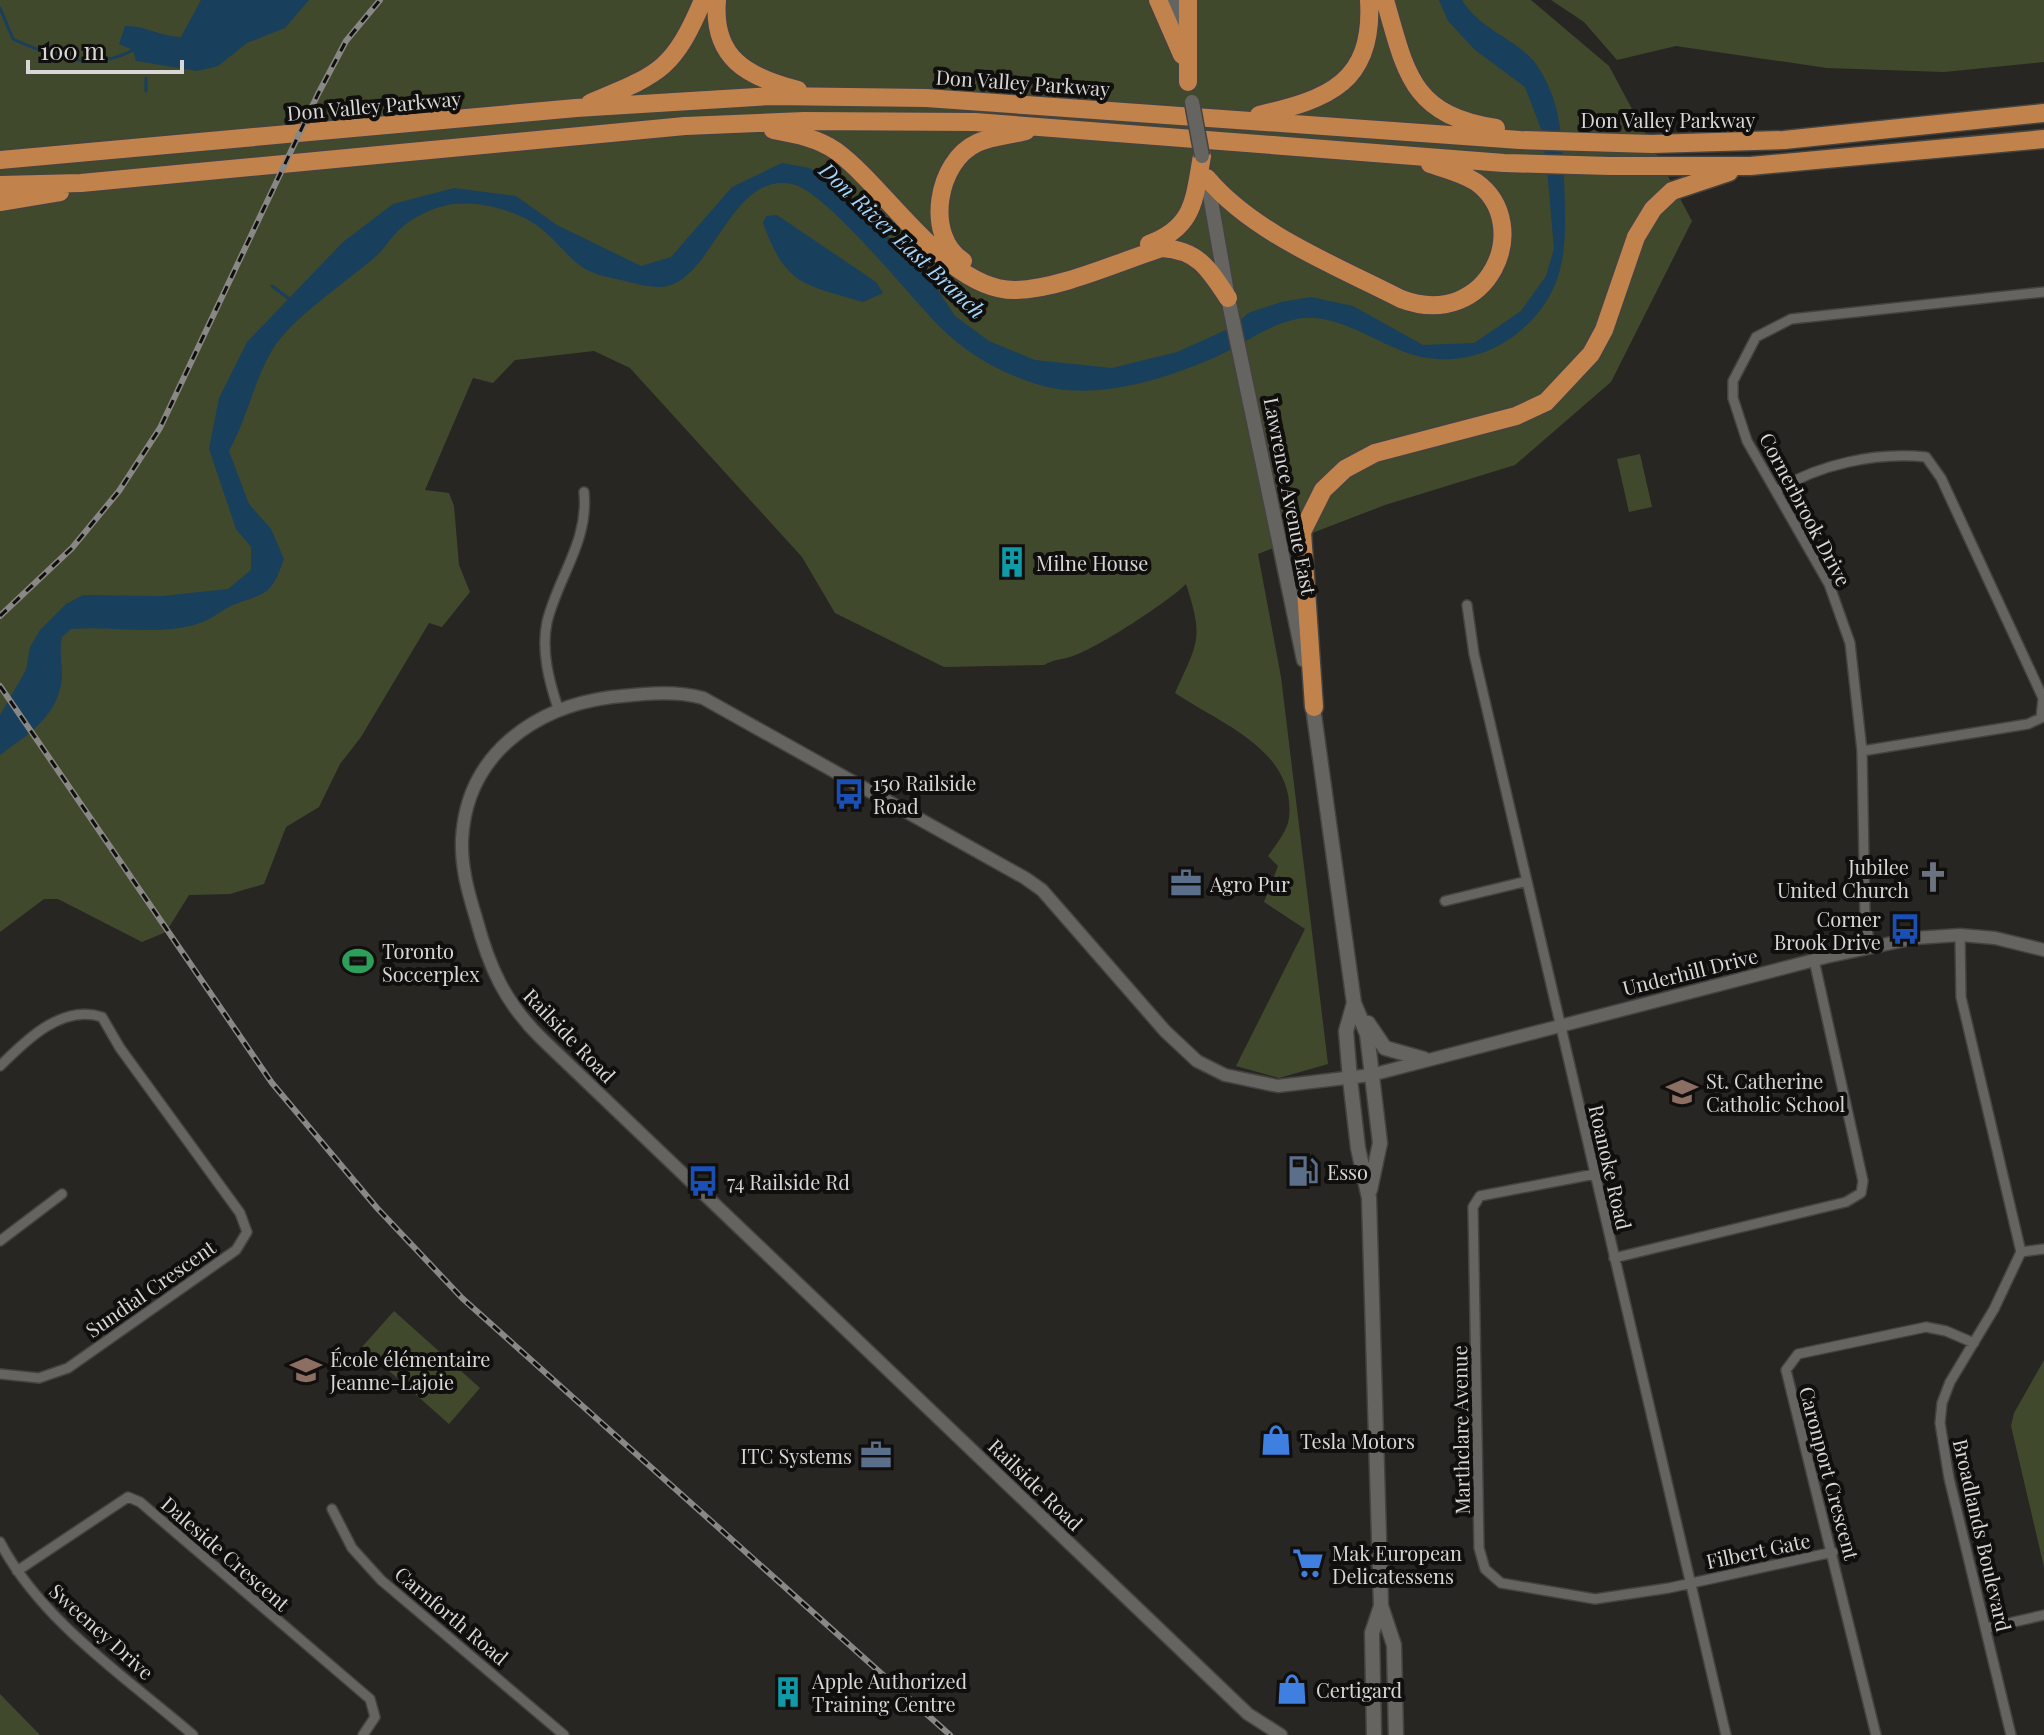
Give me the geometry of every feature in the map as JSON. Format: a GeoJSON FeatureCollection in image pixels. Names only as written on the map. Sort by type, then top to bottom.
{"type":"FeatureCollection","features":[{"type":"Feature","properties":{"kind":"highway"},"geometry":{"type":"LineString","coordinates":[[576,108],[652,77],[674,58],[703,0]]}},
{"type":"Feature","properties":{"kind":"highway"},"geometry":{"type":"LineString","coordinates":[[717,0],[715,21],[723,46],[745,71],[773,84],[824,96]]}},
{"type":"Feature","properties":{"kind":"highway"},"geometry":{"type":"LineString","coordinates":[[1158,0],[1182,55]]}},
{"type":"Feature","properties":{"kind":"highway"},"geometry":{"type":"LineString","coordinates":[[1188,0],[1188,82]]}},
{"type":"Feature","properties":{"kind":"highway"},"geometry":{"type":"LineString","coordinates":[[1238,120],[1312,103],[1336,89],[1366,46],[1369,0]]}},
{"type":"Feature","properties":{"kind":"highway"},"geometry":{"type":"LineString","coordinates":[[1385,0],[1411,79],[1428,103],[1454,119],[1499,129],[1520,140]]}},
{"type":"Feature","properties":{"kind":"highway","name":"Don Valley Parkway"},"geometry":{"type":"LineString","coordinates":[[0,160],[576,108],[708,99],[824,96],[942,99],[1520,140],[1608,143],[1727,144],[1886,131],[2044,113]]}},
{"type":"Feature","properties":{"kind":"highway"},"geometry":{"type":"LineString","coordinates":[[0,185],[81,183],[380,152],[739,124],[885,120],[1037,128],[1504,163],[1610,166],[1750,166],[2044,139]]}},
{"type":"Feature","properties":{"kind":"highway"},"geometry":{"type":"LineString","coordinates":[[739,124],[799,134],[836,151],[960,270],[990,286],[1012,291],[1036,289],[1162,248],[1181,249],[1207,265],[1228,298]]}},
{"type":"Feature","properties":{"kind":"highway"},"geometry":{"type":"LineString","coordinates":[[1037,128],[977,143],[959,156],[945,181],[938,207],[943,232],[956,256],[1005,283],[1034,281],[1171,235],[1192,208],[1205,169]]}},
{"type":"Feature","properties":{"kind":"highway"},"geometry":{"type":"LineString","coordinates":[[1205,169],[1231,205],[1258,224],[1401,299],[1431,307],[1463,300],[1484,284],[1498,261],[1502,237],[1493,204],[1477,183],[1465,176],[1400,155]]}},
{"type":"Feature","properties":{"kind":"highway"},"geometry":{"type":"LineString","coordinates":[[1314,707],[1302,532],[1323,490],[1345,469],[1375,453],[1516,416],[1546,402],[1591,354],[1604,330],[1636,237],[1653,209],[1672,191],[1750,166]]}},
{"type":"Feature","properties":{"kind":"highway"},"geometry":{"type":"LineString","coordinates":[[0,202],[52,195],[81,183]]}},
{"type":"Feature","properties":{"kind":"main road","name":"Lawrence Avenue East"},"geometry":{"type":"LineString","coordinates":[[1172,0],[1228,298],[1314,707],[1354,1003],[1367,1034],[1380,1143],[1369,1198]]}},
{"type":"Feature","properties":{"kind":"main road","name":"Lawrence Avenue East"},"geometry":{"type":"LineString","coordinates":[[1354,1003],[1346,1031],[1358,1148],[1369,1198],[1381,1606],[1394,1645],[1396,1735]]}},
{"type":"Feature","properties":{"kind":"main road"},"geometry":{"type":"LineString","coordinates":[[1354,1003],[1385,1048],[1424,1059]]}},
{"type":"Feature","properties":{"kind":"main road","name":"Lawrence Avenue East"},"geometry":{"type":"LineString","coordinates":[[1374,1735],[1372,1633],[1381,1606]]}},
{"type":"Feature","properties":{"kind":"street","name":"Cornerbrook Drive"},"geometry":{"type":"LineString","coordinates":[[1870,947],[1865,917],[1862,751],[1853,657],[1843,618],[1829,584],[1747,441],[1733,398],[1733,381],[1756,337],[1791,319],[2044,292]]}},
{"type":"Feature","properties":{"kind":"street"},"geometry":{"type":"LineString","coordinates":[[1776,491],[1828,466],[1910,455],[1926,457],[1941,478],[2043,698],[2041,718],[2028,724],[1862,751]]}},
{"type":"Feature","properties":{"kind":"street"},"geometry":{"type":"LineString","coordinates":[[558,708],[546,665],[545,634],[583,530],[584,492]]}},
{"type":"Feature","properties":{"kind":"street","name":"Roanoke Road"},"geometry":{"type":"LineString","coordinates":[[1467,605],[1470,638],[1726,1735]]}},
{"type":"Feature","properties":{"kind":"street","name":"Railside Road"},"geometry":{"type":"LineString","coordinates":[[1281,1735],[1248,1714],[542,1039],[508,1001],[487,958],[466,882],[462,846],[465,820],[477,783],[503,746],[518,731],[558,708],[636,694],[684,693],[703,698],[1042,890],[1165,1031],[1197,1061],[1225,1075],[1278,1086],[1350,1079]]}},
{"type":"Feature","properties":{"kind":"street"},"geometry":{"type":"LineString","coordinates":[[1445,901],[1527,881]]}},
{"type":"Feature","properties":{"kind":"street"},"geometry":{"type":"LineString","coordinates":[[1960,935],[1961,997],[2021,1252],[2044,1249]]}},
{"type":"Feature","properties":{"kind":"street","name":"Underhill Drive"},"geometry":{"type":"LineString","coordinates":[[1350,1079],[1870,947],[1960,935],[1995,938],[2044,950]]}},
{"type":"Feature","properties":{"kind":"street"},"geometry":{"type":"LineString","coordinates":[[1614,1258],[1846,1202],[1861,1193],[1863,1181],[1814,960]]}},
{"type":"Feature","properties":{"kind":"street","name":"Sundial Crescent"},"geometry":{"type":"LineString","coordinates":[[0,1066],[23,1042],[48,1026],[85,1014],[102,1017],[120,1048],[240,1213],[247,1232],[236,1250],[68,1368],[39,1378],[0,1374]]}},
{"type":"Feature","properties":{"kind":"street","name":"Marthclare Avenue"},"geometry":{"type":"LineString","coordinates":[[1595,1174],[1480,1196],[1473,1207],[1481,1559],[1490,1577],[1501,1583],[1595,1599],[1691,1583]]}},
{"type":"Feature","properties":{"kind":"street"},"geometry":{"type":"LineString","coordinates":[[0,1241],[62,1194]]}},
{"type":"Feature","properties":{"kind":"street","name":"Broadlands Boulevard"},"geometry":{"type":"LineString","coordinates":[[2011,1735],[1949,1478],[1940,1423],[1944,1395],[2021,1252]]}},
{"type":"Feature","properties":{"kind":"street","name":"Caronport Crescent"},"geometry":{"type":"LineString","coordinates":[[1876,1735],[1833,1552],[1787,1378],[1788,1364],[1798,1354],[1926,1327],[1946,1331],[1974,1343]]}},
{"type":"Feature","properties":{"kind":"street","name":"Daleside Crescent"},"geometry":{"type":"LineString","coordinates":[[17,1571],[128,1497],[140,1502],[370,1699],[375,1717],[363,1735]]}},
{"type":"Feature","properties":{"kind":"street","name":"Carnforth Road"},"geometry":{"type":"LineString","coordinates":[[332,1509],[352,1548],[381,1580],[564,1735]]}},
{"type":"Feature","properties":{"kind":"street","name":"Sweeney Drive"},"geometry":{"type":"LineString","coordinates":[[0,1542],[17,1571],[68,1628],[193,1735]]}},
{"type":"Feature","properties":{"kind":"street","name":"Filbert Gate"},"geometry":{"type":"LineString","coordinates":[[1691,1583],[1833,1552]]}},
{"type":"Feature","properties":{"kind":"street"},"geometry":{"type":"LineString","coordinates":[[1987,1628],[2044,1615]]}},
{"type":"Feature","properties":{"kind":"green space"},"geometry":{"type":"Polygon","coordinates":[[[0,0],[1531,0],[1609,66],[1692,221],[1611,382],[1515,465],[1385,505],[1258,554],[1281,677],[1328,1064],[1279,1078],[1236,1066],[1305,929],[1264,902],[1278,866],[1268,856],[1284,833],[1289,818],[1288,794],[1281,774],[1252,742],[1175,693],[1196,640],[1195,617],[1186,584],[1132,623],[1073,656],[1044,665],[944,667],[835,613],[802,557],[630,368],[594,351],[515,360],[493,383],[473,378],[425,490],[449,493],[454,506],[459,565],[470,592],[442,627],[429,623],[361,737],[340,764],[319,807],[286,827],[264,884],[230,894],[189,895],[166,932],[142,942],[58,899],[44,899],[0,932],[0,0]]]}},
{"type":"Feature","properties":{"kind":"green space"},"geometry":{"type":"Polygon","coordinates":[[[1551,0],[2044,0],[2044,62],[1944,72],[1827,68],[1676,46],[1617,60],[1584,22],[1551,0]]]}},
{"type":"Feature","properties":{"kind":"green space"},"geometry":{"type":"Polygon","coordinates":[[[1640,454],[1652,507],[1629,512],[1617,459],[1640,454]]]}},
{"type":"Feature","properties":{"kind":"green space"},"geometry":{"type":"Polygon","coordinates":[[[394,1311],[480,1388],[449,1424],[362,1347],[394,1311]]]}},
{"type":"Feature","properties":{"kind":"green space"},"geometry":{"type":"Polygon","coordinates":[[[2044,1360],[2044,1567],[2011,1426],[2014,1413],[2044,1360]]]}},
{"type":"Feature","properties":{"kind":"green space"},"geometry":{"type":"Polygon","coordinates":[[[0,1694],[40,1735],[0,1735],[0,1694]]]}},
{"type":"Feature","properties":{"kind":"water"},"geometry":{"type":"Polygon","coordinates":[[[201,0],[309,0],[285,28],[247,43],[218,66],[197,71],[136,61],[133,50],[119,44],[125,26],[181,37],[201,0]]]}},
{"type":"Feature","properties":{"kind":"water"},"geometry":{"type":"Polygon","coordinates":[[[1439,0],[1462,0],[1479,20],[1529,56],[1551,91],[1559,119],[1565,200],[1562,262],[1557,280],[1536,316],[1501,345],[1470,356],[1437,359],[1401,350],[1332,321],[1297,319],[1265,330],[1216,357],[1150,381],[1102,390],[1055,389],[1008,373],[961,345],[940,327],[846,224],[807,191],[792,184],[771,184],[754,193],[684,278],[663,287],[587,270],[537,226],[511,212],[477,204],[438,207],[404,225],[378,255],[304,315],[279,340],[265,364],[229,451],[249,504],[271,529],[284,559],[271,587],[204,621],[184,627],[152,630],[71,629],[62,637],[61,683],[51,710],[27,735],[0,755],[0,715],[26,670],[30,647],[40,630],[66,604],[83,595],[162,596],[228,589],[251,570],[251,547],[236,529],[209,449],[219,398],[247,342],[343,242],[393,204],[454,188],[516,196],[557,225],[641,266],[671,257],[732,187],[782,163],[810,168],[901,248],[928,275],[955,316],[989,341],[1035,360],[1112,368],[1177,352],[1235,326],[1248,313],[1281,302],[1311,297],[1353,306],[1423,345],[1474,343],[1521,311],[1546,276],[1554,249],[1547,169],[1541,129],[1525,87],[1475,50],[1448,21],[1439,0]]]}},
{"type":"Feature","properties":{"kind":"water"},"geometry":{"type":"Polygon","coordinates":[[[777,215],[876,282],[883,293],[863,302],[811,286],[799,279],[780,259],[763,223],[766,216],[777,215]]]}},
{"type":"Feature","properties":{"kind":"waterway"},"geometry":{"type":"LineString","coordinates":[[0,8],[13,39],[57,56],[103,60],[133,50]]}},
{"type":"Feature","properties":{"kind":"waterway"},"geometry":{"type":"LineString","coordinates":[[146,78],[146,91]]}},
{"type":"Feature","properties":{"kind":"waterway"},"geometry":{"type":"LineString","coordinates":[[272,286],[288,298]]}},
{"type":"Feature","properties":{"kind":"railway"},"geometry":{"type":"LineString","coordinates":[[0,616],[72,548],[119,491],[160,428],[318,94],[346,41],[380,0]]}},
{"type":"Feature","properties":{"kind":"railway"},"geometry":{"type":"LineString","coordinates":[[0,686],[272,1083],[377,1208],[462,1298],[950,1735]]}},
{"type":"Feature","properties":{"kind":"place","name":"Milne House"},"geometry":{"type":"Point","coordinates":[1012,562]}},
{"type":"Feature","properties":{"kind":"place","name":"150 Railside Road"},"geometry":{"type":"Point","coordinates":[849,794]}},
{"type":"Feature","properties":{"kind":"place","name":"Jubilee United Church"},"geometry":{"type":"Point","coordinates":[1933,877]}},
{"type":"Feature","properties":{"kind":"place","name":"Agro Pur"},"geometry":{"type":"Point","coordinates":[1186,883]}},
{"type":"Feature","properties":{"kind":"place","name":"Corner Brook Drive"},"geometry":{"type":"Point","coordinates":[1905,929]}},
{"type":"Feature","properties":{"kind":"place","name":"Toronto Soccerplex"},"geometry":{"type":"Point","coordinates":[358,961]}},
{"type":"Feature","properties":{"kind":"place","name":"St. Catherine Catholic School"},"geometry":{"type":"Point","coordinates":[1682,1092]}},
{"type":"Feature","properties":{"kind":"place","name":"Esso"},"geometry":{"type":"Point","coordinates":[1303,1171]}},
{"type":"Feature","properties":{"kind":"place","name":"74 Railside Rd"},"geometry":{"type":"Point","coordinates":[703,1181]}},
{"type":"Feature","properties":{"kind":"place","name":"École élémentaire Jeanne-Lajoie"},"geometry":{"type":"Point","coordinates":[306,1370]}},
{"type":"Feature","properties":{"kind":"place","name":"Tesla Motors"},"geometry":{"type":"Point","coordinates":[1276,1440]}},
{"type":"Feature","properties":{"kind":"place","name":"ITC Systems"},"geometry":{"type":"Point","coordinates":[876,1455]}},
{"type":"Feature","properties":{"kind":"place","name":"Mak European Delicatessens"},"geometry":{"type":"Point","coordinates":[1308,1563]}},
{"type":"Feature","properties":{"kind":"place","name":"Certigard"},"geometry":{"type":"Point","coordinates":[1292,1689]}},
{"type":"Feature","properties":{"kind":"place","name":"Apple Authorized Training Centre"},"geometry":{"type":"Point","coordinates":[788,1692]}},
{"type":"Feature","properties":{"kind":"water label","name":"Don River East Branch"},"geometry":{"type":"Point","coordinates":[903,240]}}]}
